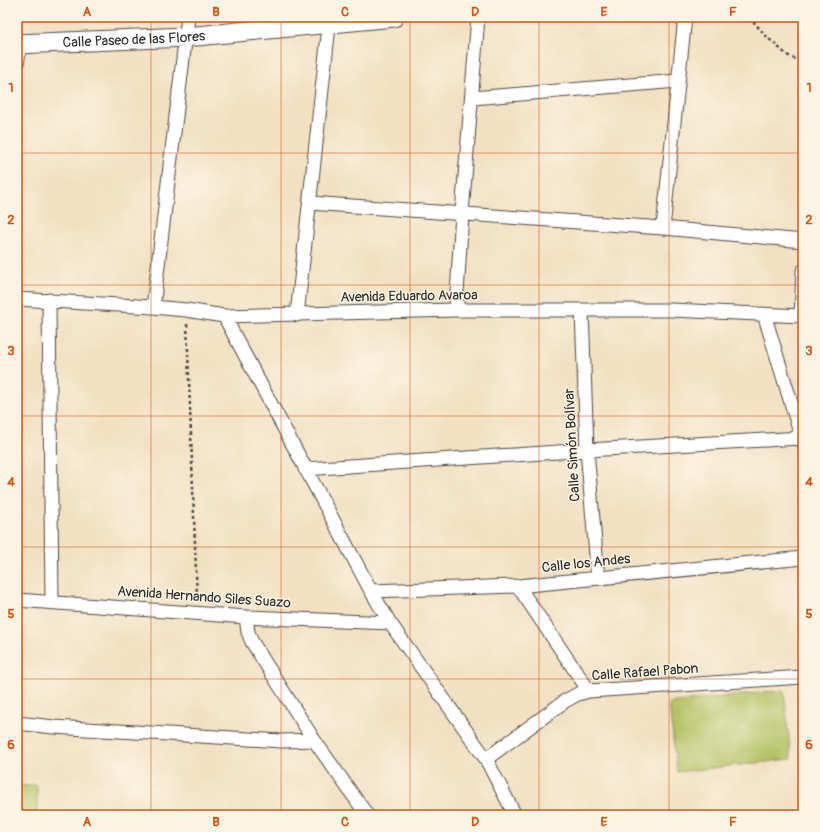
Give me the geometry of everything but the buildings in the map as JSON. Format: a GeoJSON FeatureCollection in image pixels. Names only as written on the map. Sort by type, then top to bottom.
{"type":"FeatureCollection","features":[{"type":"Feature","properties":{"kind":"street"},"geometry":{"type":"LineString","coordinates":[[153,306],[188,17]]}},
{"type":"Feature","properties":{"kind":"street","name":"Calle Paseo de las Flores"},"geometry":{"type":"LineString","coordinates":[[18,44],[186,37],[329,20],[394,17]]}},
{"type":"Feature","properties":{"kind":"street"},"geometry":{"type":"LineString","coordinates":[[456,310],[462,213],[478,17]]}},
{"type":"Feature","properties":{"kind":"street"},"geometry":{"type":"LineString","coordinates":[[663,228],[685,17]]}},
{"type":"Feature","properties":{"kind":"street"},"geometry":{"type":"LineString","coordinates":[[297,315],[329,20]]}},
{"type":"Feature","properties":{"kind":"street"},"geometry":{"type":"LineString","coordinates":[[17,65],[18,44]]}},
{"type":"Feature","properties":{"kind":"street"},"geometry":{"type":"LineString","coordinates":[[472,98],[678,81]]}},
{"type":"Feature","properties":{"kind":"street"},"geometry":{"type":"LineString","coordinates":[[310,203],[663,228],[803,241]]}},
{"type":"Feature","properties":{"kind":"street"},"geometry":{"type":"LineString","coordinates":[[802,316],[803,270]]}},
{"type":"Feature","properties":{"kind":"street","name":"Avenida Eduardo Avaroa"},"geometry":{"type":"LineString","coordinates":[[17,299],[153,306],[224,316],[456,310],[671,310],[802,316]]}},
{"type":"Feature","properties":{"kind":"street"},"geometry":{"type":"LineString","coordinates":[[50,300],[52,602]]}},
{"type":"Feature","properties":{"kind":"street","name":"Calle Simón Bolívar"},"geometry":{"type":"LineString","coordinates":[[582,310],[587,450],[598,578]]}},
{"type":"Feature","properties":{"kind":"street"},"geometry":{"type":"LineString","coordinates":[[305,469],[587,450],[802,440],[764,314]]}},
{"type":"Feature","properties":{"kind":"street"},"geometry":{"type":"LineString","coordinates":[[224,316],[371,591],[390,623],[486,760],[515,815]]}},
{"type":"Feature","properties":{"kind":"street","name":"Calle los Andes"},"geometry":{"type":"LineString","coordinates":[[371,591],[518,586],[803,558]]}},
{"type":"Feature","properties":{"kind":"street"},"geometry":{"type":"LineString","coordinates":[[518,586],[589,691]]}},
{"type":"Feature","properties":{"kind":"street","name":"Avenida Hernando Siles Suazo"},"geometry":{"type":"LineString","coordinates":[[17,600],[246,617],[390,623]]}},
{"type":"Feature","properties":{"kind":"street"},"geometry":{"type":"LineString","coordinates":[[246,617],[248,632],[252,642],[314,740],[367,815]]}},
{"type":"Feature","properties":{"kind":"street","name":"Calle Rafael Pabon"},"geometry":{"type":"LineString","coordinates":[[486,760],[565,701],[578,694],[589,691],[803,677]]}},
{"type":"Feature","properties":{"kind":"street"},"geometry":{"type":"LineString","coordinates":[[17,723],[54,727],[282,741],[314,740]]}},
{"type":"Feature","properties":{"kind":"path"},"geometry":{"type":"LineString","coordinates":[[749,17],[768,38],[787,55],[803,63]]}},
{"type":"Feature","properties":{"kind":"path"},"geometry":{"type":"LineString","coordinates":[[186,310],[198,614]]}},
{"type":"Feature","properties":{"kind":"green space"},"geometry":{"type":"Polygon","coordinates":[[[784,690],[791,759],[677,772],[669,703],[784,690]]]}},
{"type":"Feature","properties":{"kind":"green space"},"geometry":{"type":"Polygon","coordinates":[[[37,785],[37,815],[17,815],[17,786],[37,785]]]}}]}
